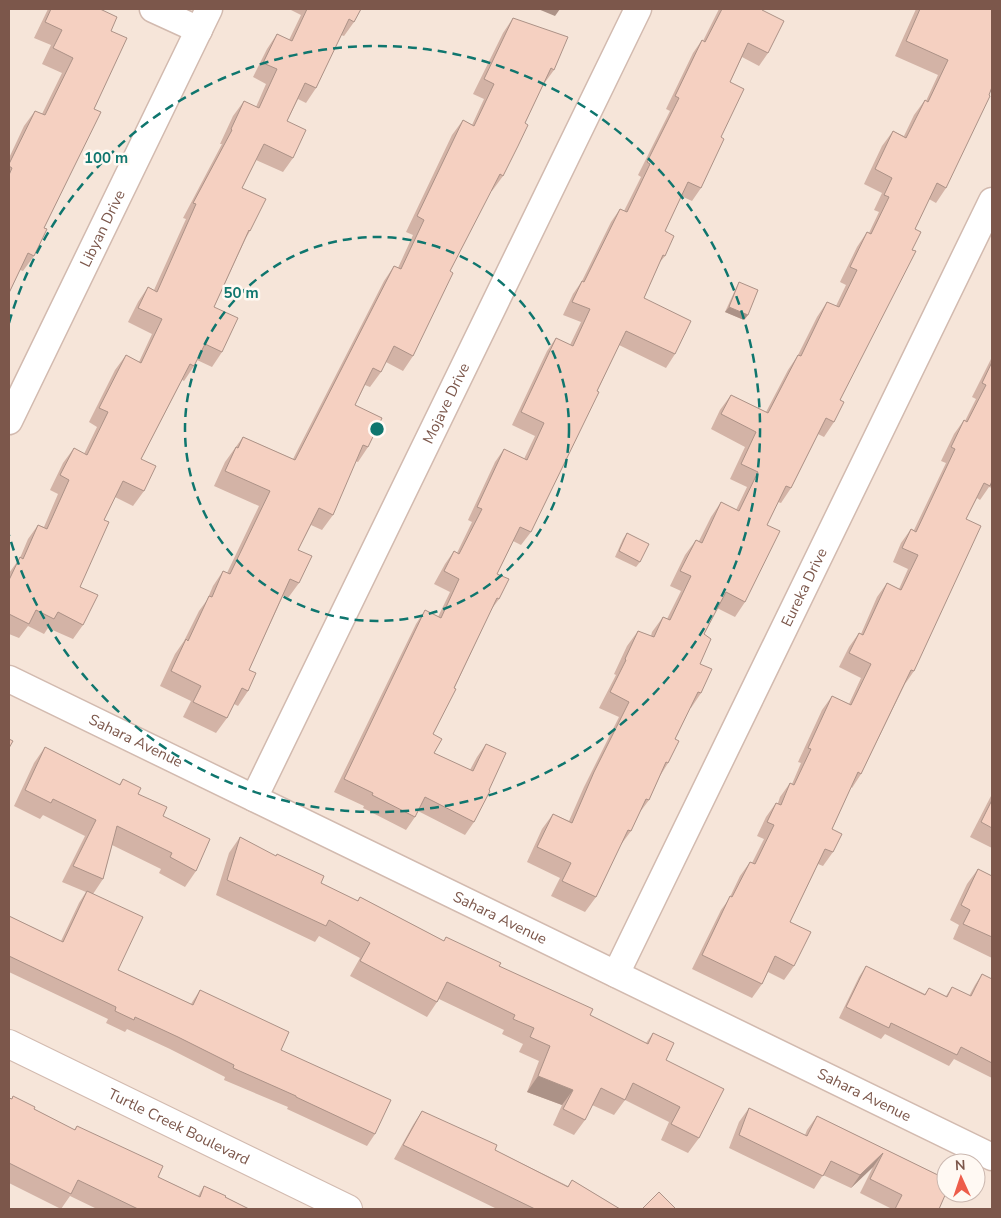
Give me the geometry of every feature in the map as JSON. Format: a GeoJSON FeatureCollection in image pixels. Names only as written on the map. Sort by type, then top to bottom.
{"type":"FeatureCollection","features":[{"type":"Feature","properties":{"kind":"street"},"geometry":{"type":"LineString","coordinates":[[152,9],[204,20]]}},
{"type":"Feature","properties":{"kind":"street","name":"Mojave Drive"},"geometry":{"type":"LineString","coordinates":[[254,798],[638,9]]}},
{"type":"Feature","properties":{"kind":"street","name":"Libyan Drive"},"geometry":{"type":"LineString","coordinates":[[9,421],[204,20]]}},
{"type":"Feature","properties":{"kind":"street","name":"Eureka Drive"},"geometry":{"type":"LineString","coordinates":[[616,974],[992,201]]}},
{"type":"Feature","properties":{"kind":"street","name":"Sahara Avenue"},"geometry":{"type":"LineString","coordinates":[[9,678],[992,1157]]}},
{"type":"Feature","properties":{"kind":"street","name":"Turtle Creek Boulevard"},"geometry":{"type":"LineString","coordinates":[[9,1044],[348,1209]]}},
{"type":"Feature","properties":{"kind":"shaded area"},"geometry":{"type":"Polygon","coordinates":[[[9,9],[992,9],[992,1209],[9,1209],[9,9]]]}},
{"type":"Feature","properties":{"kind":"building"},"geometry":{"type":"Polygon","coordinates":[[[51,9],[100,9],[117,17],[111,31],[127,38],[94,109],[101,112],[44,228],[47,229],[34,256],[28,253],[9,293],[9,175],[12,168],[9,164],[35,111],[45,115],[73,58],[53,48],[62,30],[45,22],[51,9]]]}},
{"type":"Feature","properties":{"kind":"building"},"geometry":{"type":"Polygon","coordinates":[[[307,9],[361,9],[354,22],[349,19],[316,88],[305,83],[287,121],[306,130],[293,158],[264,144],[242,188],[266,199],[249,230],[214,307],[238,318],[222,352],[205,344],[194,366],[190,364],[141,459],[156,466],[144,491],[123,481],[104,520],[109,522],[80,587],[98,595],[83,625],[58,612],[54,619],[36,610],[29,624],[9,614],[9,580],[20,557],[23,559],[38,525],[47,529],[69,480],[60,475],[74,448],[87,455],[108,412],[99,408],[126,355],[141,363],[162,319],[138,308],[148,287],[157,292],[196,204],[193,203],[232,130],[244,101],[259,108],[277,69],[263,63],[277,34],[292,41],[307,9]]]}},
{"type":"Feature","properties":{"kind":"building"},"geometry":{"type":"Polygon","coordinates":[[[722,9],[763,9],[784,21],[768,53],[748,43],[730,82],[744,89],[721,137],[724,139],[701,188],[688,182],[665,231],[674,236],[665,256],[663,255],[644,298],[691,321],[675,354],[626,331],[597,391],[599,392],[531,532],[520,527],[497,574],[509,579],[499,599],[497,598],[454,688],[456,689],[433,734],[442,739],[434,753],[473,771],[486,744],[506,753],[474,822],[425,797],[415,817],[344,779],[425,610],[441,618],[459,579],[444,571],[454,551],[459,554],[482,509],[477,507],[504,449],[527,460],[544,423],[521,412],[556,338],[573,346],[590,309],[572,302],[620,209],[627,212],[650,164],[647,162],[679,98],[675,96],[702,40],[705,42],[722,9]]]}},
{"type":"Feature","properties":{"kind":"building"},"geometry":{"type":"Polygon","coordinates":[[[920,9],[992,9],[992,87],[990,96],[946,188],[937,183],[915,229],[921,232],[912,250],[916,251],[840,400],[844,402],[834,422],[826,418],[791,488],[786,486],[767,525],[780,531],[745,602],[726,592],[704,634],[711,639],[700,664],[712,669],[701,693],[698,692],[675,739],[679,741],[668,763],[666,762],[649,800],[646,799],[631,831],[628,830],[596,897],[562,881],[571,863],[537,847],[553,814],[572,823],[594,772],[629,702],[610,692],[638,631],[654,637],[663,617],[670,620],[691,576],[680,571],[696,540],[702,543],[721,502],[739,511],[758,472],[741,464],[756,432],[721,414],[731,395],[768,413],[798,355],[801,356],[827,302],[839,307],[857,270],[850,267],[867,232],[871,234],[889,197],[884,195],[892,178],[875,169],[893,131],[906,138],[925,100],[928,102],[948,60],[906,41],[920,9]]]}},
{"type":"Feature","properties":{"kind":"building"},"geometry":{"type":"Polygon","coordinates":[[[513,18],[568,37],[554,70],[551,68],[525,123],[528,125],[503,176],[500,174],[450,271],[453,273],[413,356],[394,346],[381,372],[373,368],[355,405],[382,418],[368,447],[363,445],[333,515],[319,508],[298,550],[312,556],[299,583],[290,579],[249,670],[256,673],[248,691],[242,688],[227,718],[193,702],[201,686],[171,671],[186,639],[188,641],[209,596],[212,597],[223,571],[230,574],[270,491],[225,471],[236,447],[238,448],[243,437],[295,460],[394,266],[401,269],[424,220],[417,216],[463,120],[474,126],[494,84],[484,79],[513,18]]]}},
{"type":"Feature","properties":{"kind":"building"},"geometry":{"type":"Polygon","coordinates":[[[739,282],[758,290],[748,315],[729,307],[739,282]]]}},
{"type":"Feature","properties":{"kind":"building"},"geometry":{"type":"Polygon","coordinates":[[[992,362],[992,481],[990,486],[984,483],[966,519],[981,526],[914,671],[911,670],[861,774],[858,772],[832,829],[842,834],[833,852],[825,849],[790,922],[811,932],[794,966],[775,956],[762,984],[702,955],[730,896],[732,897],[750,862],[755,864],[774,825],[767,822],[776,803],[781,805],[790,783],[794,785],[811,749],[808,748],[832,696],[851,705],[871,664],[849,653],[859,633],[863,635],[887,583],[901,590],[918,555],[902,548],[911,529],[916,532],[955,449],[951,447],[964,420],[967,422],[986,385],[982,383],[992,362]]]}},
{"type":"Feature","properties":{"kind":"building"},"geometry":{"type":"Polygon","coordinates":[[[627,533],[649,544],[640,562],[619,551],[627,533]]]}},
{"type":"Feature","properties":{"kind":"building"},"geometry":{"type":"Polygon","coordinates":[[[9,739],[13,741],[9,748],[9,739]]]}},
{"type":"Feature","properties":{"kind":"building"},"geometry":{"type":"Polygon","coordinates":[[[45,747],[120,785],[123,779],[141,788],[138,794],[167,807],[163,816],[210,839],[196,871],[170,857],[172,853],[117,826],[103,879],[73,866],[96,820],[53,799],[51,803],[25,790],[45,747]]]}},
{"type":"Feature","properties":{"kind":"building"},"geometry":{"type":"Polygon","coordinates":[[[992,800],[992,828],[981,822],[992,800]]]}},
{"type":"Feature","properties":{"kind":"building"},"geometry":{"type":"Polygon","coordinates":[[[240,837],[276,856],[277,854],[324,876],[321,883],[358,901],[360,897],[444,941],[446,937],[501,963],[499,966],[593,1009],[590,1015],[648,1044],[653,1033],[674,1043],[666,1060],[724,1089],[699,1138],[671,1124],[680,1107],[633,1083],[625,1100],[601,1088],[585,1120],[563,1109],[573,1090],[538,1076],[550,1046],[530,1037],[534,1028],[513,1019],[515,1015],[447,982],[437,1002],[360,961],[370,943],[329,920],[326,926],[227,880],[240,837]]]}},
{"type":"Feature","properties":{"kind":"building"},"geometry":{"type":"Polygon","coordinates":[[[978,869],[992,876],[992,937],[963,924],[970,910],[961,905],[978,869]]]}},
{"type":"Feature","properties":{"kind":"building"},"geometry":{"type":"Polygon","coordinates":[[[87,891],[143,917],[118,970],[193,1005],[200,990],[289,1032],[281,1050],[391,1100],[375,1134],[233,1068],[234,1065],[178,1037],[135,1017],[134,1020],[115,1011],[116,1007],[9,956],[9,916],[63,942],[87,891]]]}},
{"type":"Feature","properties":{"kind":"building"},"geometry":{"type":"Polygon","coordinates":[[[866,966],[925,995],[929,988],[947,997],[952,987],[971,996],[982,974],[992,979],[992,1063],[961,1047],[957,1055],[891,1023],[889,1028],[846,1007],[866,966]]]}},
{"type":"Feature","properties":{"kind":"building"},"geometry":{"type":"Polygon","coordinates":[[[13,1096],[75,1130],[77,1126],[163,1166],[158,1177],[200,1197],[204,1186],[249,1209],[138,1209],[78,1180],[71,1194],[9,1163],[9,1098],[12,1099],[13,1096]]]}},
{"type":"Feature","properties":{"kind":"building"},"geometry":{"type":"Polygon","coordinates":[[[749,1108],[807,1136],[817,1116],[936,1174],[936,1203],[942,1203],[939,1209],[895,1209],[902,1195],[870,1179],[883,1153],[860,1175],[831,1161],[823,1176],[739,1135],[749,1108]]]}},
{"type":"Feature","properties":{"kind":"building"},"geometry":{"type":"Polygon","coordinates":[[[422,1111],[497,1145],[495,1150],[568,1187],[572,1180],[620,1209],[535,1209],[403,1145],[422,1111]]]}},
{"type":"Feature","properties":{"kind":"building"},"geometry":{"type":"Polygon","coordinates":[[[659,1192],[676,1209],[642,1209],[659,1192]]]}}]}
